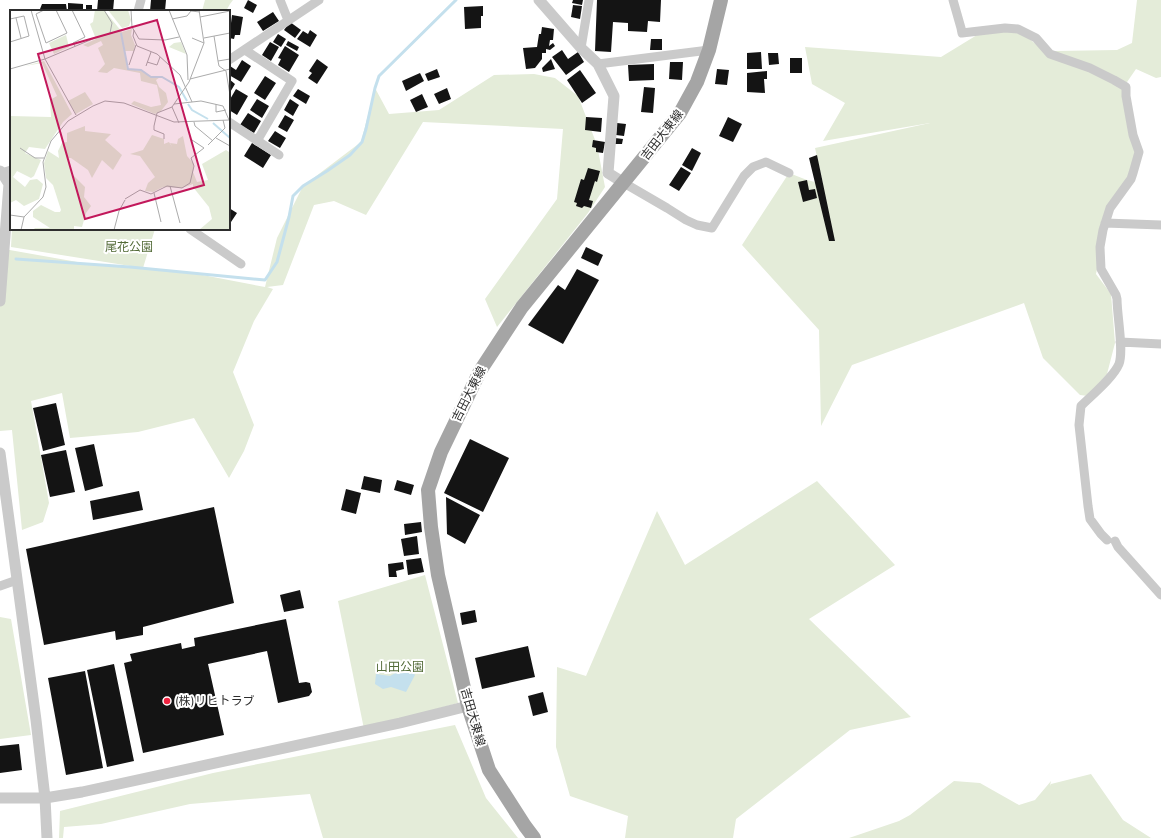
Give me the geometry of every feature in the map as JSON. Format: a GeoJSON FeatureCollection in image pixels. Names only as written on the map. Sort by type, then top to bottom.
{"type":"FeatureCollection","features":[{"type":"Feature","properties":{"kind":"main road","name":"吉田大東線"},"geometry":{"type":"LineString","coordinates":[[534,838],[489,770],[468,706],[438,575],[431,527],[428,490],[441,452],[480,371],[522,307],[680,113],[697,82],[709,50],[721,0]]}},
{"type":"Feature","properties":{"kind":"street"},"geometry":{"type":"LineString","coordinates":[[138,10],[141,0]]}},
{"type":"Feature","properties":{"kind":"street"},"geometry":{"type":"LineString","coordinates":[[280,0],[288,20]]}},
{"type":"Feature","properties":{"kind":"street"},"geometry":{"type":"LineString","coordinates":[[230,59],[319,0]]}},
{"type":"Feature","properties":{"kind":"street"},"geometry":{"type":"LineString","coordinates":[[539,0],[581,48],[598,64],[614,96],[608,173],[686,220],[697,225],[712,228],[744,176],[753,167],[766,162],[789,173]]}},
{"type":"Feature","properties":{"kind":"street"},"geometry":{"type":"LineString","coordinates":[[581,48],[589,0]]}},
{"type":"Feature","properties":{"kind":"street"},"geometry":{"type":"LineString","coordinates":[[954,0],[962,33],[1005,28],[1018,29],[1036,38],[1050,54],[1090,68],[1126,87],[1126,96],[1133,135],[1139,152],[1131,179],[1110,208],[1100,247],[1101,269],[1116,295],[1120,342],[1119,364],[1114,373],[1081,406],[1079,425],[1090,519],[1101,534],[1118,547],[1161,595]]}},
{"type":"Feature","properties":{"kind":"street"},"geometry":{"type":"LineString","coordinates":[[245,50],[292,81],[257,141]]}},
{"type":"Feature","properties":{"kind":"street"},"geometry":{"type":"LineString","coordinates":[[598,64],[709,50]]}},
{"type":"Feature","properties":{"kind":"street"},"geometry":{"type":"LineString","coordinates":[[230,123],[279,155]]}},
{"type":"Feature","properties":{"kind":"street"},"geometry":{"type":"LineString","coordinates":[[0,301],[9,184],[4,172]]}},
{"type":"Feature","properties":{"kind":"street"},"geometry":{"type":"LineString","coordinates":[[1105,223],[1161,225]]}},
{"type":"Feature","properties":{"kind":"street"},"geometry":{"type":"LineString","coordinates":[[191,230],[241,264]]}},
{"type":"Feature","properties":{"kind":"street"},"geometry":{"type":"LineString","coordinates":[[1120,342],[1161,344]]}},
{"type":"Feature","properties":{"kind":"street"},"geometry":{"type":"LineString","coordinates":[[0,453],[36,720],[45,798],[47,838]]}},
{"type":"Feature","properties":{"kind":"street"},"geometry":{"type":"LineString","coordinates":[[0,586],[17,580]]}},
{"type":"Feature","properties":{"kind":"street"},"geometry":{"type":"LineString","coordinates":[[0,798],[45,798],[82,792],[400,723],[468,706]]}},
{"type":"Feature","properties":{"kind":"green space"},"geometry":{"type":"Polygon","coordinates":[[[205,0],[233,0],[227,10],[202,10],[205,0]]]}},
{"type":"Feature","properties":{"kind":"green space"},"geometry":{"type":"Polygon","coordinates":[[[1137,0],[1161,0],[1161,77],[1156,78],[1136,69],[1124,88],[1138,150],[1131,179],[1110,208],[1096,274],[1111,294],[1115,343],[1107,374],[1088,396],[1080,395],[1043,358],[1024,303],[852,365],[821,426],[819,330],[742,245],[789,173],[823,184],[815,148],[930,123],[823,141],[845,103],[812,84],[805,47],[941,57],[977,35],[1007,30],[1024,35],[1050,55],[1055,51],[1117,50],[1132,43],[1137,0]]]}},
{"type":"Feature","properties":{"kind":"green space"},"geometry":{"type":"Polygon","coordinates":[[[534,74],[555,78],[578,96],[597,145],[605,187],[588,213],[497,327],[485,299],[557,199],[563,129],[423,122],[366,215],[334,201],[314,205],[283,285],[267,287],[273,289],[254,321],[233,372],[254,425],[244,451],[229,478],[194,418],[138,432],[70,438],[62,393],[31,401],[49,503],[43,522],[22,530],[12,430],[0,431],[0,250],[4,249],[83,263],[187,272],[265,287],[277,238],[303,186],[361,142],[375,88],[389,114],[439,110],[494,75],[534,74]]]}},
{"type":"Feature","properties":{"kind":"green space","name":"尾花公園"},"geometry":{"type":"Polygon","coordinates":[[[12,230],[155,230],[143,268],[11,247],[12,230]]]}},
{"type":"Feature","properties":{"kind":"green space"},"geometry":{"type":"Polygon","coordinates":[[[817,481],[895,565],[809,619],[911,717],[850,730],[736,819],[733,838],[625,838],[628,816],[570,796],[556,747],[557,667],[586,676],[657,511],[685,565],[817,481]]]}},
{"type":"Feature","properties":{"kind":"green space","name":"山田公園"},"geometry":{"type":"Polygon","coordinates":[[[425,575],[458,703],[364,729],[338,601],[425,575]]]}},
{"type":"Feature","properties":{"kind":"green space"},"geometry":{"type":"Polygon","coordinates":[[[0,617],[11,619],[31,735],[0,739],[0,617]]]}},
{"type":"Feature","properties":{"kind":"green space"},"geometry":{"type":"Polygon","coordinates":[[[455,725],[486,798],[518,838],[323,838],[310,794],[190,804],[101,824],[64,827],[63,838],[59,838],[60,811],[213,773],[455,725]]]}},
{"type":"Feature","properties":{"kind":"green space"},"geometry":{"type":"Polygon","coordinates":[[[1091,774],[1123,820],[1151,838],[849,838],[899,821],[910,815],[954,781],[980,783],[1019,805],[1035,800],[1051,781],[1050,786],[1051,784],[1091,774]]]}},
{"type":"Feature","properties":{"kind":"water"},"geometry":{"type":"Polygon","coordinates":[[[409,668],[415,675],[406,692],[391,687],[383,689],[375,684],[376,674],[390,676],[409,668]]]}},
{"type":"Feature","properties":{"kind":"building"},"geometry":{"type":"Polygon","coordinates":[[[98,0],[114,0],[113,10],[97,10],[98,0]]]}},
{"type":"Feature","properties":{"kind":"building"},"geometry":{"type":"Polygon","coordinates":[[[151,0],[166,0],[165,10],[150,10],[151,0]]]}},
{"type":"Feature","properties":{"kind":"building"},"geometry":{"type":"Polygon","coordinates":[[[248,0],[257,5],[253,13],[244,8],[248,0]]]}},
{"type":"Feature","properties":{"kind":"building"},"geometry":{"type":"Polygon","coordinates":[[[573,0],[583,0],[582,5],[572,3],[573,0]]]}},
{"type":"Feature","properties":{"kind":"building"},"geometry":{"type":"Polygon","coordinates":[[[597,0],[661,0],[660,22],[648,21],[647,32],[628,31],[628,23],[613,22],[611,52],[595,51],[597,0]]]}},
{"type":"Feature","properties":{"kind":"building"},"geometry":{"type":"Polygon","coordinates":[[[68,3],[83,4],[83,10],[68,10],[68,3]]]}},
{"type":"Feature","properties":{"kind":"building"},"geometry":{"type":"Polygon","coordinates":[[[42,4],[66,4],[67,10],[33,10],[40,9],[42,4]]]}},
{"type":"Feature","properties":{"kind":"building"},"geometry":{"type":"Polygon","coordinates":[[[86,5],[92,5],[92,10],[86,10],[86,5]]]}},
{"type":"Feature","properties":{"kind":"building"},"geometry":{"type":"Polygon","coordinates":[[[573,5],[582,6],[580,19],[571,17],[573,5]]]}},
{"type":"Feature","properties":{"kind":"building"},"geometry":{"type":"Polygon","coordinates":[[[483,6],[481,28],[465,29],[464,7],[483,6]]]}},
{"type":"Feature","properties":{"kind":"building"},"geometry":{"type":"Polygon","coordinates":[[[273,12],[279,21],[263,31],[257,22],[273,12]]]}},
{"type":"Feature","properties":{"kind":"building"},"geometry":{"type":"Polygon","coordinates":[[[232,15],[243,17],[240,35],[235,35],[234,39],[230,38],[232,15]]]}},
{"type":"Feature","properties":{"kind":"building"},"geometry":{"type":"Polygon","coordinates":[[[290,22],[301,30],[295,38],[284,30],[290,22]]]}},
{"type":"Feature","properties":{"kind":"building"},"geometry":{"type":"Polygon","coordinates":[[[542,27],[554,29],[553,40],[550,40],[549,46],[553,43],[555,46],[550,50],[546,49],[546,53],[542,53],[542,59],[535,68],[526,69],[523,48],[537,47],[539,34],[541,34],[542,27]]]}},
{"type":"Feature","properties":{"kind":"building"},"geometry":{"type":"Polygon","coordinates":[[[310,30],[317,35],[310,47],[297,39],[303,31],[308,34],[310,30]]]}},
{"type":"Feature","properties":{"kind":"building"},"geometry":{"type":"Polygon","coordinates":[[[278,34],[286,39],[281,47],[273,42],[278,34]]]}},
{"type":"Feature","properties":{"kind":"building"},"geometry":{"type":"Polygon","coordinates":[[[651,39],[662,39],[662,50],[650,50],[651,39]]]}},
{"type":"Feature","properties":{"kind":"building"},"geometry":{"type":"Polygon","coordinates":[[[288,41],[299,47],[297,51],[286,45],[288,41]]]}},
{"type":"Feature","properties":{"kind":"building"},"geometry":{"type":"Polygon","coordinates":[[[270,42],[279,47],[271,61],[262,55],[270,42]]]}},
{"type":"Feature","properties":{"kind":"building"},"geometry":{"type":"Polygon","coordinates":[[[285,46],[299,55],[289,72],[278,65],[281,59],[278,58],[285,46]]]}},
{"type":"Feature","properties":{"kind":"building"},"geometry":{"type":"Polygon","coordinates":[[[562,50],[568,59],[578,52],[584,62],[566,75],[552,57],[562,50]]]}},
{"type":"Feature","properties":{"kind":"building"},"geometry":{"type":"Polygon","coordinates":[[[761,52],[762,69],[747,69],[747,53],[761,52]]]}},
{"type":"Feature","properties":{"kind":"building"},"geometry":{"type":"Polygon","coordinates":[[[768,53],[778,53],[779,64],[769,65],[768,53]]]}},
{"type":"Feature","properties":{"kind":"building"},"geometry":{"type":"Polygon","coordinates":[[[790,58],[802,58],[802,73],[790,73],[790,58]]]}},
{"type":"Feature","properties":{"kind":"building"},"geometry":{"type":"Polygon","coordinates":[[[317,59],[328,67],[317,84],[308,78],[312,73],[309,71],[317,59]]]}},
{"type":"Feature","properties":{"kind":"building"},"geometry":{"type":"Polygon","coordinates":[[[551,59],[555,69],[543,72],[542,68],[551,59]]]}},
{"type":"Feature","properties":{"kind":"building"},"geometry":{"type":"Polygon","coordinates":[[[242,60],[251,66],[241,82],[230,76],[230,66],[236,70],[242,60]]]}},
{"type":"Feature","properties":{"kind":"building"},"geometry":{"type":"Polygon","coordinates":[[[670,62],[683,62],[682,80],[669,79],[670,62]]]}},
{"type":"Feature","properties":{"kind":"building"},"geometry":{"type":"Polygon","coordinates":[[[654,64],[654,80],[629,81],[628,65],[654,64]]]}},
{"type":"Feature","properties":{"kind":"building"},"geometry":{"type":"Polygon","coordinates":[[[437,69],[440,77],[428,81],[425,74],[437,69]]]}},
{"type":"Feature","properties":{"kind":"building"},"geometry":{"type":"Polygon","coordinates":[[[717,69],[729,70],[727,85],[715,84],[717,69]]]}},
{"type":"Feature","properties":{"kind":"building"},"geometry":{"type":"Polygon","coordinates":[[[580,70],[596,93],[582,103],[567,80],[580,70]]]}},
{"type":"Feature","properties":{"kind":"building"},"geometry":{"type":"Polygon","coordinates":[[[767,71],[767,79],[764,79],[765,93],[747,92],[747,73],[767,71]]]}},
{"type":"Feature","properties":{"kind":"building"},"geometry":{"type":"Polygon","coordinates":[[[420,73],[424,81],[406,91],[402,81],[420,73]]]}},
{"type":"Feature","properties":{"kind":"building"},"geometry":{"type":"Polygon","coordinates":[[[265,76],[276,83],[265,100],[254,93],[265,76]]]}},
{"type":"Feature","properties":{"kind":"building"},"geometry":{"type":"Polygon","coordinates":[[[230,80],[235,84],[230,92],[230,80]]]}},
{"type":"Feature","properties":{"kind":"building"},"geometry":{"type":"Polygon","coordinates":[[[644,87],[655,88],[653,113],[641,112],[644,87]]]}},
{"type":"Feature","properties":{"kind":"building"},"geometry":{"type":"Polygon","coordinates":[[[447,88],[451,99],[439,104],[434,94],[447,88]]]}},
{"type":"Feature","properties":{"kind":"building"},"geometry":{"type":"Polygon","coordinates":[[[236,89],[248,96],[237,115],[230,111],[230,99],[236,89]]]}},
{"type":"Feature","properties":{"kind":"building"},"geometry":{"type":"Polygon","coordinates":[[[298,89],[310,96],[306,104],[293,96],[298,89]]]}},
{"type":"Feature","properties":{"kind":"building"},"geometry":{"type":"Polygon","coordinates":[[[422,94],[428,107],[416,112],[410,100],[422,94]]]}},
{"type":"Feature","properties":{"kind":"building"},"geometry":{"type":"Polygon","coordinates":[[[257,99],[269,106],[262,118],[250,110],[257,99]]]}},
{"type":"Feature","properties":{"kind":"building"},"geometry":{"type":"Polygon","coordinates":[[[290,99],[299,105],[293,116],[284,110],[290,99]]]}},
{"type":"Feature","properties":{"kind":"building"},"geometry":{"type":"Polygon","coordinates":[[[248,113],[261,121],[254,133],[240,125],[248,113]]]}},
{"type":"Feature","properties":{"kind":"building"},"geometry":{"type":"Polygon","coordinates":[[[285,115],[294,120],[287,132],[278,127],[285,115]]]}},
{"type":"Feature","properties":{"kind":"building"},"geometry":{"type":"Polygon","coordinates":[[[586,117],[602,118],[601,132],[585,130],[586,117]]]}},
{"type":"Feature","properties":{"kind":"building"},"geometry":{"type":"Polygon","coordinates":[[[728,117],[742,124],[733,142],[719,136],[728,117]]]}},
{"type":"Feature","properties":{"kind":"building"},"geometry":{"type":"Polygon","coordinates":[[[617,123],[626,124],[624,136],[616,135],[617,123]]]}},
{"type":"Feature","properties":{"kind":"building"},"geometry":{"type":"Polygon","coordinates":[[[275,131],[286,138],[280,148],[268,141],[275,131]]]}},
{"type":"Feature","properties":{"kind":"building"},"geometry":{"type":"Polygon","coordinates":[[[615,138],[623,139],[622,144],[615,144],[615,138]]]}},
{"type":"Feature","properties":{"kind":"building"},"geometry":{"type":"Polygon","coordinates":[[[593,140],[605,142],[603,153],[596,152],[596,148],[592,147],[593,140]]]}},
{"type":"Feature","properties":{"kind":"building"},"geometry":{"type":"Polygon","coordinates":[[[252,143],[271,155],[263,168],[244,156],[252,143]]]}},
{"type":"Feature","properties":{"kind":"building"},"geometry":{"type":"Polygon","coordinates":[[[692,148],[701,153],[692,171],[682,165],[692,148]]]}},
{"type":"Feature","properties":{"kind":"building"},"geometry":{"type":"Polygon","coordinates":[[[817,155],[835,241],[829,241],[809,158],[817,155]]]}},
{"type":"Feature","properties":{"kind":"building"},"geometry":{"type":"Polygon","coordinates":[[[681,167],[691,173],[679,191],[669,185],[681,167]]]}},
{"type":"Feature","properties":{"kind":"building"},"geometry":{"type":"Polygon","coordinates":[[[588,168],[600,171],[589,200],[593,201],[591,208],[584,206],[582,208],[576,206],[577,203],[574,202],[581,179],[584,180],[588,168]]]}},
{"type":"Feature","properties":{"kind":"building"},"geometry":{"type":"Polygon","coordinates":[[[807,180],[809,190],[815,189],[817,198],[803,202],[798,182],[807,180]]]}},
{"type":"Feature","properties":{"kind":"building"},"geometry":{"type":"Polygon","coordinates":[[[230,209],[237,213],[230,224],[230,209]]]}},
{"type":"Feature","properties":{"kind":"building"},"geometry":{"type":"Polygon","coordinates":[[[586,247],[603,255],[598,266],[581,258],[586,247]]]}},
{"type":"Feature","properties":{"kind":"building"},"geometry":{"type":"Polygon","coordinates":[[[577,269],[599,280],[563,344],[528,325],[558,285],[565,290],[577,269]]]}},
{"type":"Feature","properties":{"kind":"building"},"geometry":{"type":"Polygon","coordinates":[[[56,403],[65,445],[43,451],[33,408],[56,403]]]}},
{"type":"Feature","properties":{"kind":"building"},"geometry":{"type":"Polygon","coordinates":[[[470,439],[509,458],[483,512],[444,493],[470,439]]]}},
{"type":"Feature","properties":{"kind":"building"},"geometry":{"type":"Polygon","coordinates":[[[94,444],[103,486],[85,491],[75,448],[94,444]]]}},
{"type":"Feature","properties":{"kind":"building"},"geometry":{"type":"Polygon","coordinates":[[[66,450],[75,492],[50,497],[41,455],[66,450]]]}},
{"type":"Feature","properties":{"kind":"building"},"geometry":{"type":"Polygon","coordinates":[[[364,476],[382,480],[380,493],[361,489],[364,476]]]}},
{"type":"Feature","properties":{"kind":"building"},"geometry":{"type":"Polygon","coordinates":[[[397,480],[414,485],[411,495],[394,490],[397,480]]]}},
{"type":"Feature","properties":{"kind":"building"},"geometry":{"type":"Polygon","coordinates":[[[346,489],[361,493],[356,514],[341,510],[346,489]]]}},
{"type":"Feature","properties":{"kind":"building"},"geometry":{"type":"Polygon","coordinates":[[[139,491],[143,510],[93,520],[90,501],[139,491]]]}},
{"type":"Feature","properties":{"kind":"building"},"geometry":{"type":"Polygon","coordinates":[[[446,497],[480,515],[465,544],[447,534],[446,497]]]}},
{"type":"Feature","properties":{"kind":"building"},"geometry":{"type":"Polygon","coordinates":[[[214,507],[234,603],[143,627],[143,635],[116,640],[115,631],[44,645],[26,549],[214,507]]]}},
{"type":"Feature","properties":{"kind":"building"},"geometry":{"type":"Polygon","coordinates":[[[421,522],[422,532],[405,535],[404,524],[421,522]]]}},
{"type":"Feature","properties":{"kind":"building"},"geometry":{"type":"Polygon","coordinates":[[[417,536],[419,554],[404,556],[401,539],[417,536]]]}},
{"type":"Feature","properties":{"kind":"building"},"geometry":{"type":"Polygon","coordinates":[[[421,558],[424,572],[408,575],[406,560],[421,558]]]}},
{"type":"Feature","properties":{"kind":"building"},"geometry":{"type":"Polygon","coordinates":[[[403,562],[404,569],[396,571],[397,577],[389,577],[388,564],[403,562]]]}},
{"type":"Feature","properties":{"kind":"building"},"geometry":{"type":"Polygon","coordinates":[[[300,590],[304,608],[284,612],[280,595],[300,590]]]}},
{"type":"Feature","properties":{"kind":"building"},"geometry":{"type":"Polygon","coordinates":[[[475,610],[477,622],[462,625],[460,613],[475,610]]]}},
{"type":"Feature","properties":{"kind":"building"},"geometry":{"type":"Polygon","coordinates":[[[286,619],[299,683],[310,683],[312,692],[309,696],[278,703],[267,651],[208,664],[224,735],[143,753],[124,663],[132,661],[130,654],[181,643],[182,649],[195,646],[194,638],[286,619]]]}},
{"type":"Feature","properties":{"kind":"building"},"geometry":{"type":"Polygon","coordinates":[[[528,646],[535,677],[482,689],[475,658],[528,646]]]}},
{"type":"Feature","properties":{"kind":"building"},"geometry":{"type":"Polygon","coordinates":[[[114,664],[134,761],[107,767],[87,670],[114,664]]]}},
{"type":"Feature","properties":{"kind":"building"},"geometry":{"type":"Polygon","coordinates":[[[85,671],[103,768],[66,775],[48,678],[85,671]]]}},
{"type":"Feature","properties":{"kind":"building"},"geometry":{"type":"Polygon","coordinates":[[[543,692],[548,712],[533,716],[528,696],[543,692]]]}},
{"type":"Feature","properties":{"kind":"building"},"geometry":{"type":"Polygon","coordinates":[[[19,744],[22,770],[0,773],[0,746],[19,744]]]}},
{"type":"Feature","properties":{"kind":"waterway"},"geometry":{"type":"LineString","coordinates":[[16,259],[130,267],[265,280],[277,262],[293,196],[303,186],[350,155],[362,142],[379,76],[456,0]]}},
{"type":"Feature","properties":{"kind":"place","name":"(株)リヒトラブ"},"geometry":{"type":"Point","coordinates":[167,701]}}]}
